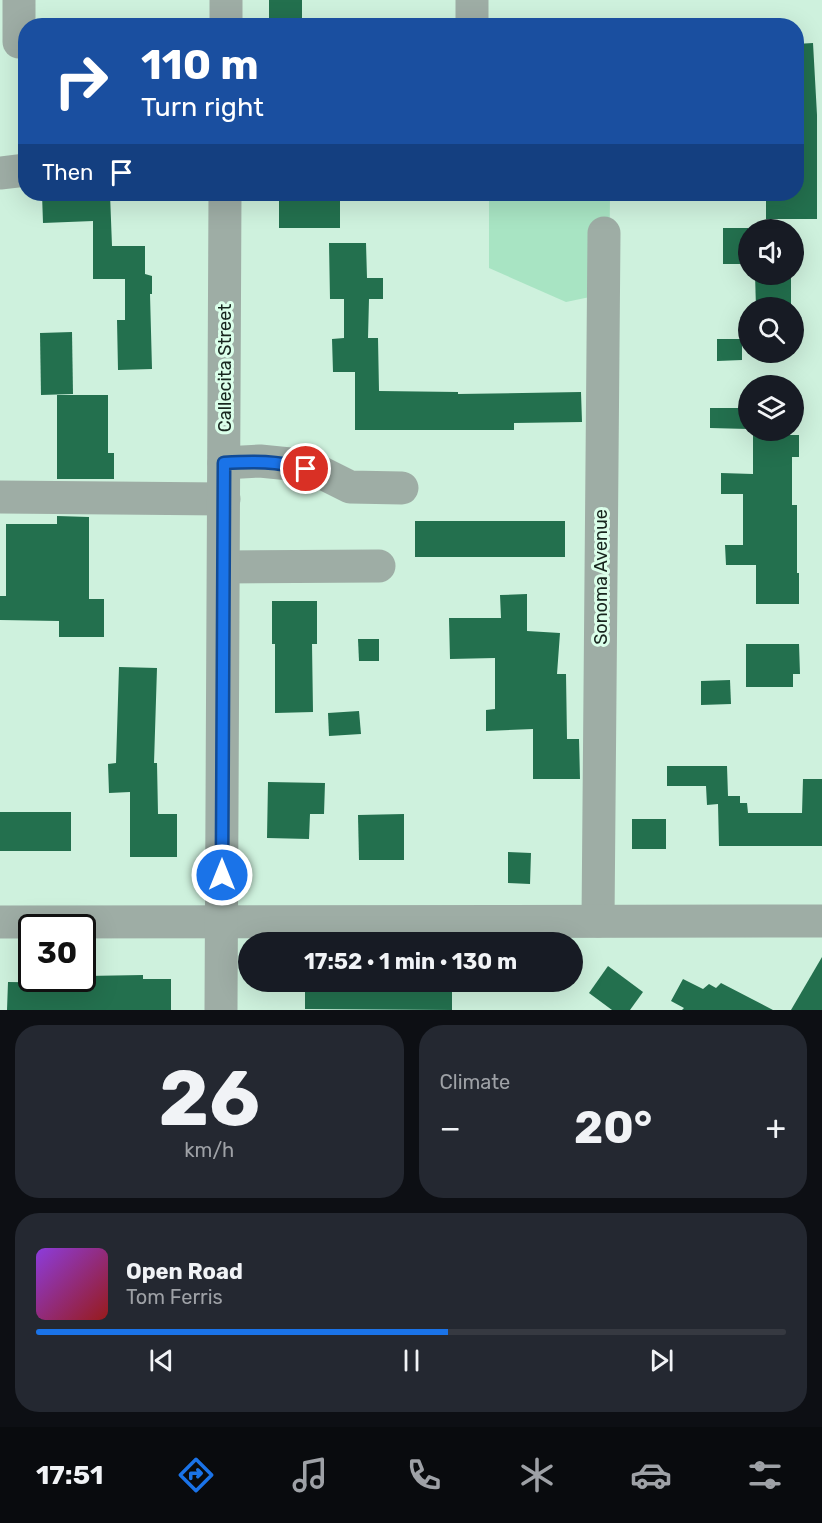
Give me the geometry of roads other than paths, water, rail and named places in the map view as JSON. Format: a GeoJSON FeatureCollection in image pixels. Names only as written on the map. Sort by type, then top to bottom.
{"type":"FeatureCollection","features":[{"type":"Feature","properties":{"kind":"street"},"geometry":{"type":"LineString","coordinates":[[19,0],[19,18]]}},
{"type":"Feature","properties":{"kind":"street"},"geometry":{"type":"LineString","coordinates":[[226,0],[226,18]]}},
{"type":"Feature","properties":{"kind":"street"},"geometry":{"type":"LineString","coordinates":[[472,0],[472,18]]}},
{"type":"Feature","properties":{"kind":"street"},"geometry":{"type":"LineString","coordinates":[[0,173],[18,171]]}},
{"type":"Feature","properties":{"kind":"street","name":"Callecita Street"},"geometry":{"type":"LineString","coordinates":[[221,1010],[225,201]]}},
{"type":"Feature","properties":{"kind":"street","name":"Sonoma Avenue"},"geometry":{"type":"LineString","coordinates":[[598,921],[604,233]]}},
{"type":"Feature","properties":{"kind":"street"},"geometry":{"type":"LineString","coordinates":[[224,463],[260,461],[290,464],[322,473],[350,487],[402,488]]}},
{"type":"Feature","properties":{"kind":"street"},"geometry":{"type":"LineString","coordinates":[[0,497],[224,499]]}},
{"type":"Feature","properties":{"kind":"street"},"geometry":{"type":"LineString","coordinates":[[224,567],[379,566]]}},
{"type":"Feature","properties":{"kind":"street"},"geometry":{"type":"LineString","coordinates":[[0,922],[822,921]]}}]}
